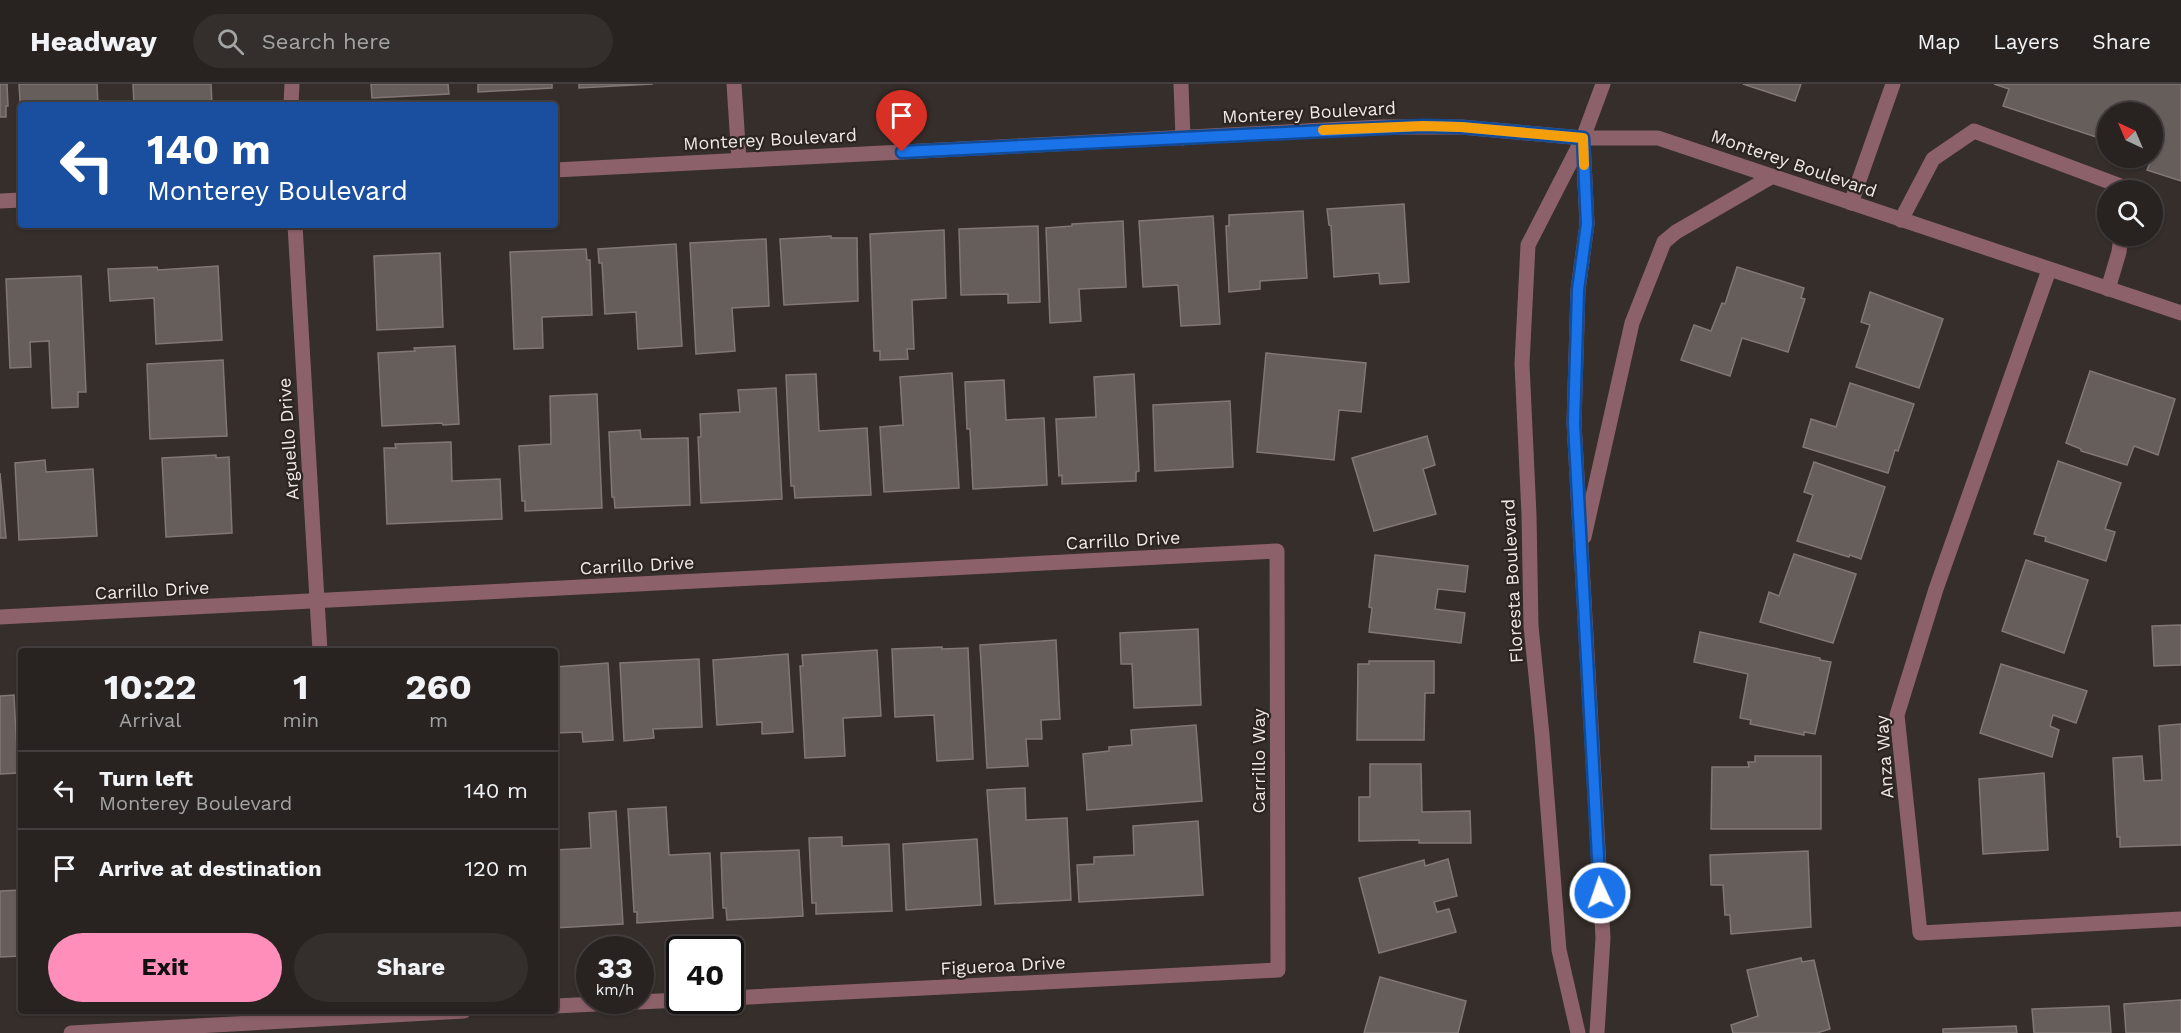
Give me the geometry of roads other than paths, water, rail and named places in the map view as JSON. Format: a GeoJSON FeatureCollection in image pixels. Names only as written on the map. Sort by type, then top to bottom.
{"type":"FeatureCollection","features":[{"type":"Feature","properties":{"kind":"street"},"geometry":{"type":"LineString","coordinates":[[291,102],[292,84]]}},
{"type":"Feature","properties":{"kind":"street"},"geometry":{"type":"LineString","coordinates":[[734,84],[739,160]]}},
{"type":"Feature","properties":{"kind":"street"},"geometry":{"type":"LineString","coordinates":[[1181,84],[1183,138]]}},
{"type":"Feature","properties":{"kind":"street","name":"Floresta Boulevard"},"geometry":{"type":"LineString","coordinates":[[1578,1033],[1559,950],[1531,626],[1522,364],[1528,245],[1583,138],[1603,84]]}},
{"type":"Feature","properties":{"kind":"street"},"geometry":{"type":"LineString","coordinates":[[1851,203],[1893,84]]}},
{"type":"Feature","properties":{"kind":"street","name":"Monterey Boulevard"},"geometry":{"type":"LineString","coordinates":[[558,170],[1423,126],[1461,127],[1583,138],[1658,138],[2181,313]]}},
{"type":"Feature","properties":{"kind":"street"},"geometry":{"type":"LineString","coordinates":[[1901,220],[1933,159],[1974,131],[2105,180]]}},
{"type":"Feature","properties":{"kind":"street","name":"Floresta Boulevard"},"geometry":{"type":"LineString","coordinates":[[1583,138],[1587,224],[1578,290],[1574,423],[1603,938],[1597,1033]]}},
{"type":"Feature","properties":{"kind":"street"},"geometry":{"type":"LineString","coordinates":[[1580,555],[1632,323],[1664,242],[1676,232],[1771,177]]}},
{"type":"Feature","properties":{"kind":"street"},"geometry":{"type":"LineString","coordinates":[[0,201],[18,200]]}},
{"type":"Feature","properties":{"kind":"street","name":"Arguello Drive"},"geometry":{"type":"LineString","coordinates":[[295,228],[320,648]]}},
{"type":"Feature","properties":{"kind":"street"},"geometry":{"type":"LineString","coordinates":[[2108,289],[2120,246]]}},
{"type":"Feature","properties":{"kind":"street","name":"Anza Way"},"geometry":{"type":"LineString","coordinates":[[2049,270],[1936,589],[1898,714],[1920,933],[2181,919]]}},
{"type":"Feature","properties":{"kind":"street","name":"Carrillo Drive"},"geometry":{"type":"LineString","coordinates":[[0,617],[1277,551]]}},
{"type":"Feature","properties":{"kind":"street","name":"Carrillo Way"},"geometry":{"type":"LineString","coordinates":[[1277,551],[1278,970]]}},
{"type":"Feature","properties":{"kind":"street","name":"Figueroa Drive"},"geometry":{"type":"LineString","coordinates":[[744,997],[1278,970]]}},
{"type":"Feature","properties":{"kind":"street"},"geometry":{"type":"LineString","coordinates":[[558,1006],[666,1001]]}},
{"type":"Feature","properties":{"kind":"street"},"geometry":{"type":"LineString","coordinates":[[71,1033],[334,1014]]}}]}
